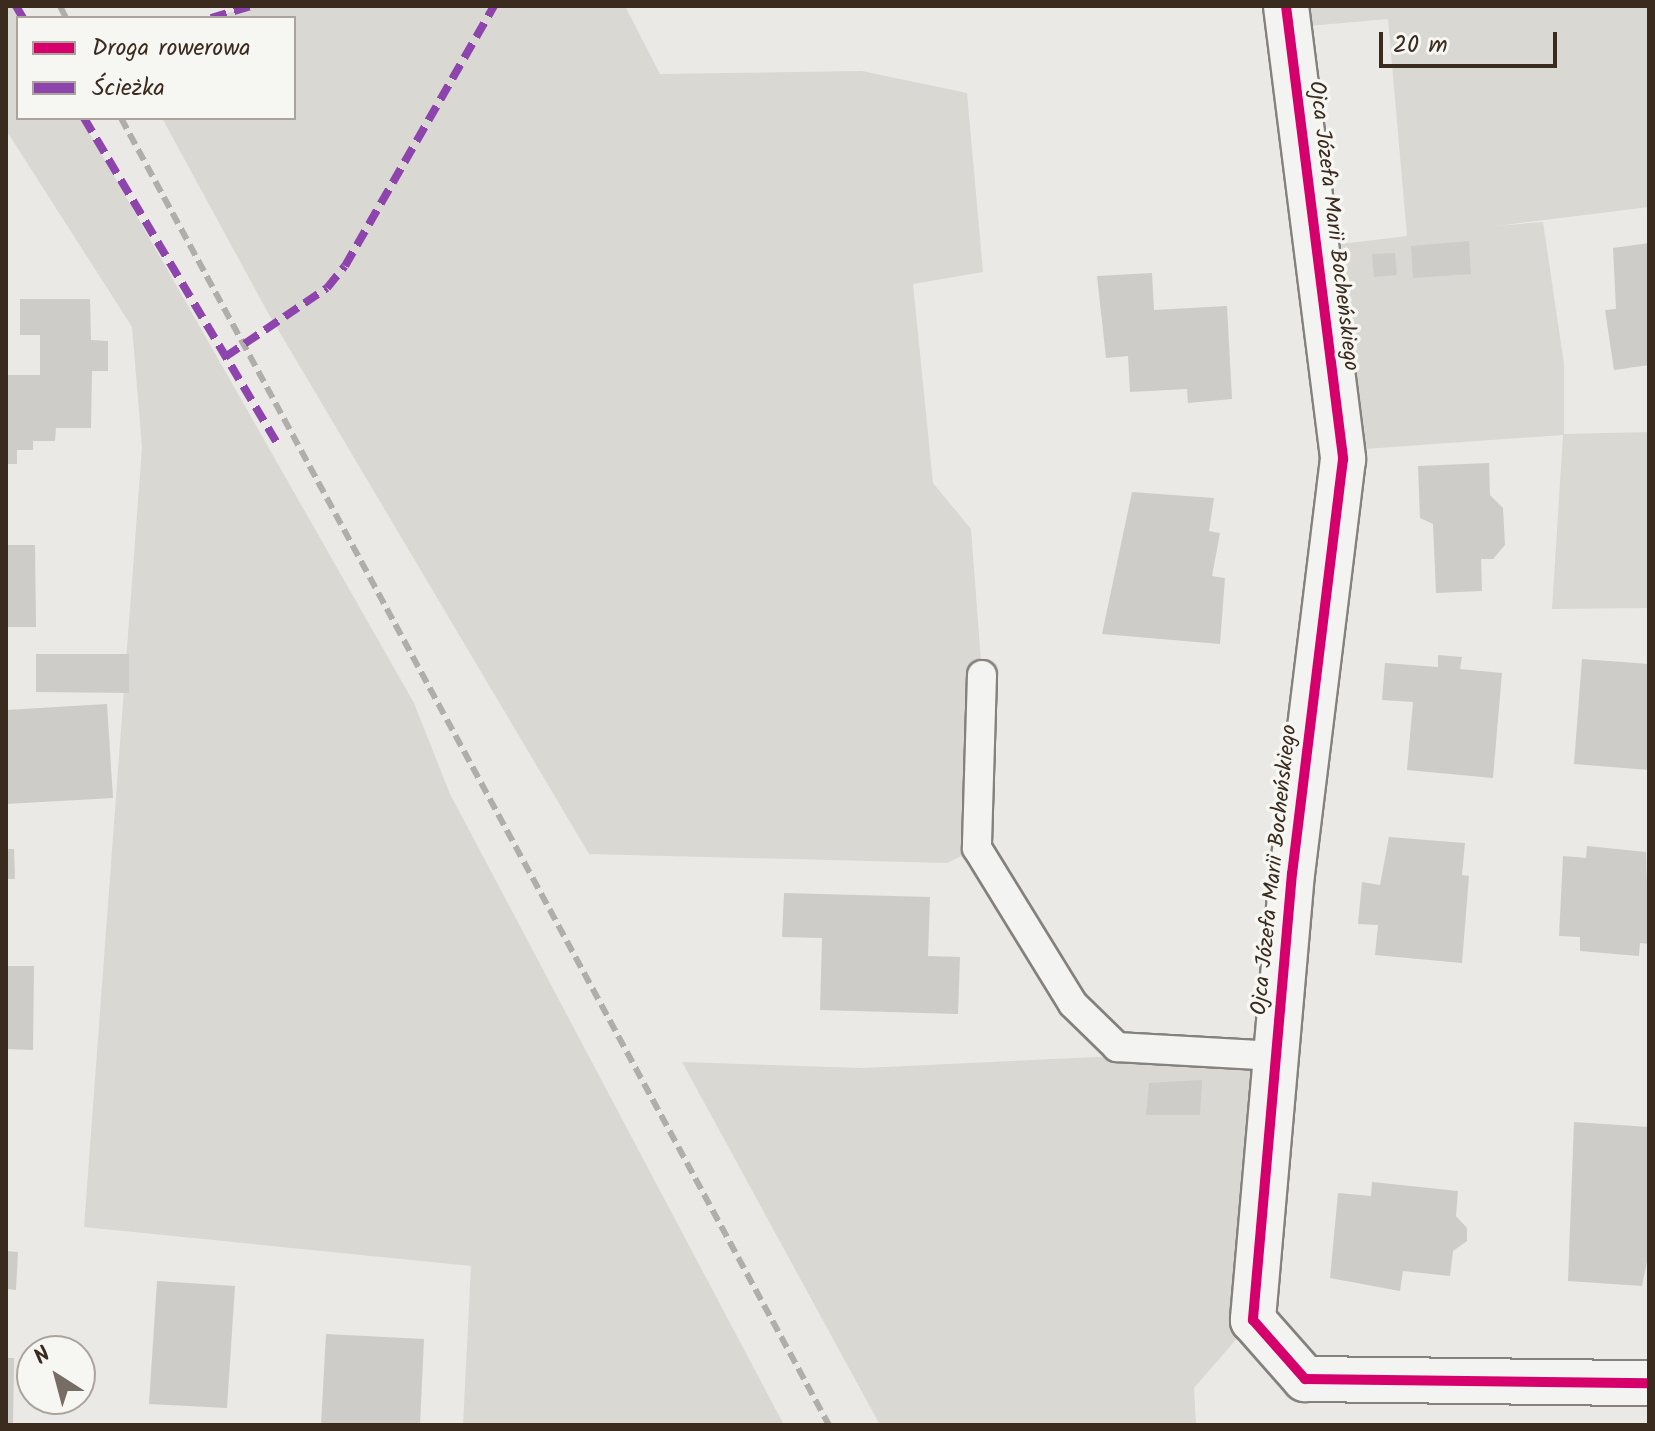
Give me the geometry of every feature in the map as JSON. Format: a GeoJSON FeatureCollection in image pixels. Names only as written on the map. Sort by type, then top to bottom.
{"type":"FeatureCollection","features":[{"type":"Feature","properties":{"kind":"street","name":"Ojca Józefa Marii Bocheńskiego"},"geometry":{"type":"LineString","coordinates":[[1286,6],[1343,459],[1292,873],[1253,1320],[1305,1379],[1649,1383]]}},
{"type":"Feature","properties":{"kind":"lane"},"geometry":{"type":"LineString","coordinates":[[982,675],[977,848],[1073,1004],[1117,1047],[1276,1056]]}},
{"type":"Feature","properties":{"kind":"shaded area"},"geometry":{"type":"Polygon","coordinates":[[[6,6],[16,6],[22,16],[16,16],[16,120],[82,120],[414,703],[450,794],[784,1425],[463,1425],[471,1266],[84,1227],[142,447],[132,327],[6,130],[6,6]]]}},
{"type":"Feature","properties":{"kind":"shaded area"},"geometry":{"type":"Polygon","coordinates":[[[251,6],[625,6],[660,74],[862,71],[967,93],[983,272],[913,284],[933,483],[971,529],[982,675],[977,848],[947,863],[589,854],[267,311],[163,120],[296,120],[296,16],[218,16],[251,6]]]}},
{"type":"Feature","properties":{"kind":"shaded area"},"geometry":{"type":"Polygon","coordinates":[[[1308,6],[1649,6],[1649,207],[1496,226],[1543,222],[1564,364],[1564,434],[1649,432],[1649,608],[1552,609],[1563,435],[1365,449],[1341,244],[1407,236],[1388,19],[1309,26],[1308,6]]]}},
{"type":"Feature","properties":{"kind":"shaded area"},"geometry":{"type":"Polygon","coordinates":[[[1202,1052],[1276,1056],[1253,1320],[1194,1388],[1196,1425],[880,1425],[682,1062],[863,1068],[1202,1052]]]}},
{"type":"Feature","properties":{"kind":"building"},"geometry":{"type":"Polygon","coordinates":[[[1469,241],[1471,274],[1413,278],[1411,246],[1469,241]]]}},
{"type":"Feature","properties":{"kind":"building"},"geometry":{"type":"Polygon","coordinates":[[[1649,243],[1649,365],[1614,370],[1605,310],[1616,309],[1613,248],[1649,243]]]}},
{"type":"Feature","properties":{"kind":"building"},"geometry":{"type":"Polygon","coordinates":[[[1395,253],[1397,275],[1374,277],[1372,254],[1395,253]]]}},
{"type":"Feature","properties":{"kind":"building"},"geometry":{"type":"Polygon","coordinates":[[[1152,273],[1154,310],[1227,306],[1232,399],[1188,403],[1187,389],[1130,392],[1128,356],[1106,358],[1097,276],[1152,273]]]}},
{"type":"Feature","properties":{"kind":"building"},"geometry":{"type":"Polygon","coordinates":[[[20,299],[90,299],[91,340],[108,341],[108,371],[92,371],[91,428],[56,428],[55,441],[33,441],[33,450],[17,450],[17,464],[6,464],[6,375],[40,375],[40,335],[20,335],[20,299]]]}},
{"type":"Feature","properties":{"kind":"building"},"geometry":{"type":"Polygon","coordinates":[[[1489,463],[1490,495],[1503,508],[1505,545],[1493,559],[1481,559],[1482,591],[1436,593],[1433,524],[1420,518],[1418,466],[1489,463]]]}},
{"type":"Feature","properties":{"kind":"building"},"geometry":{"type":"Polygon","coordinates":[[[1132,492],[1214,498],[1209,531],[1220,533],[1212,576],[1225,578],[1220,644],[1102,634],[1132,492]]]}},
{"type":"Feature","properties":{"kind":"building"},"geometry":{"type":"Polygon","coordinates":[[[6,545],[35,545],[36,627],[6,627],[6,545]]]}},
{"type":"Feature","properties":{"kind":"building"},"geometry":{"type":"Polygon","coordinates":[[[36,654],[129,654],[129,693],[36,692],[36,654]]]}},
{"type":"Feature","properties":{"kind":"building"},"geometry":{"type":"Polygon","coordinates":[[[1438,655],[1462,657],[1460,669],[1502,673],[1493,778],[1407,770],[1413,702],[1382,700],[1385,663],[1438,667],[1438,655]]]}},
{"type":"Feature","properties":{"kind":"building"},"geometry":{"type":"Polygon","coordinates":[[[1582,659],[1649,664],[1649,770],[1574,764],[1582,659]]]}},
{"type":"Feature","properties":{"kind":"building"},"geometry":{"type":"Polygon","coordinates":[[[107,704],[113,798],[6,804],[6,710],[107,704]]]}},
{"type":"Feature","properties":{"kind":"building"},"geometry":{"type":"Polygon","coordinates":[[[1389,837],[1465,843],[1462,875],[1469,876],[1462,963],[1375,955],[1378,925],[1358,924],[1362,882],[1380,885],[1389,837]]]}},
{"type":"Feature","properties":{"kind":"building"},"geometry":{"type":"Polygon","coordinates":[[[1587,846],[1646,852],[1649,944],[1640,943],[1639,956],[1580,951],[1580,937],[1559,936],[1563,856],[1586,858],[1587,846]]]}},
{"type":"Feature","properties":{"kind":"building"},"geometry":{"type":"Polygon","coordinates":[[[6,849],[14,849],[15,879],[6,879],[6,849]]]}},
{"type":"Feature","properties":{"kind":"building"},"geometry":{"type":"Polygon","coordinates":[[[784,893],[930,897],[928,956],[960,957],[958,1014],[820,1010],[822,938],[782,937],[784,893]]]}},
{"type":"Feature","properties":{"kind":"building"},"geometry":{"type":"Polygon","coordinates":[[[6,966],[34,966],[33,1050],[6,1049],[6,966]]]}},
{"type":"Feature","properties":{"kind":"building"},"geometry":{"type":"Polygon","coordinates":[[[1202,1080],[1200,1115],[1146,1115],[1149,1083],[1202,1080]]]}},
{"type":"Feature","properties":{"kind":"building"},"geometry":{"type":"Polygon","coordinates":[[[1574,1122],[1649,1127],[1649,1252],[1642,1286],[1568,1281],[1574,1122]]]}},
{"type":"Feature","properties":{"kind":"building"},"geometry":{"type":"Polygon","coordinates":[[[1372,1182],[1458,1191],[1456,1216],[1467,1228],[1467,1241],[1453,1251],[1450,1276],[1403,1271],[1400,1291],[1330,1278],[1338,1193],[1371,1196],[1372,1182]]]}},
{"type":"Feature","properties":{"kind":"building"},"geometry":{"type":"Polygon","coordinates":[[[6,1251],[18,1252],[16,1290],[6,1289],[6,1251]]]}},
{"type":"Feature","properties":{"kind":"building"},"geometry":{"type":"Polygon","coordinates":[[[157,1281],[235,1286],[227,1408],[149,1404],[157,1281]]]}},
{"type":"Feature","properties":{"kind":"building"},"geometry":{"type":"Polygon","coordinates":[[[326,1334],[424,1339],[420,1425],[321,1425],[326,1334]]]}},
{"type":"Feature","properties":{"kind":"building"},"geometry":{"type":"Polygon","coordinates":[[[6,1358],[14,1358],[13,1425],[6,1425],[6,1358]]]}},
{"type":"Feature","properties":{"kind":"railway"},"geometry":{"type":"LineString","coordinates":[[60,6],[65,16]]}},
{"type":"Feature","properties":{"kind":"railway"},"geometry":{"type":"LineString","coordinates":[[122,120],[829,1425]]}},
{"type":"Feature","properties":{"kind":"marked path"},"geometry":{"type":"LineString","coordinates":[[16,6],[22,16]]}},
{"type":"Feature","properties":{"kind":"marked path"},"geometry":{"type":"LineString","coordinates":[[218,16],[251,6]]}},
{"type":"Feature","properties":{"kind":"marked path"},"geometry":{"type":"LineString","coordinates":[[225,357],[327,288],[345,266],[494,6]]}},
{"type":"Feature","properties":{"kind":"marked path"},"geometry":{"type":"LineString","coordinates":[[85,120],[278,445]]}},
{"type":"Feature","properties":{"kind":"cycle path"},"geometry":{"type":"LineString","coordinates":[[1286,6],[1343,459],[1292,873],[1253,1320],[1305,1379],[1649,1383]]}}]}
